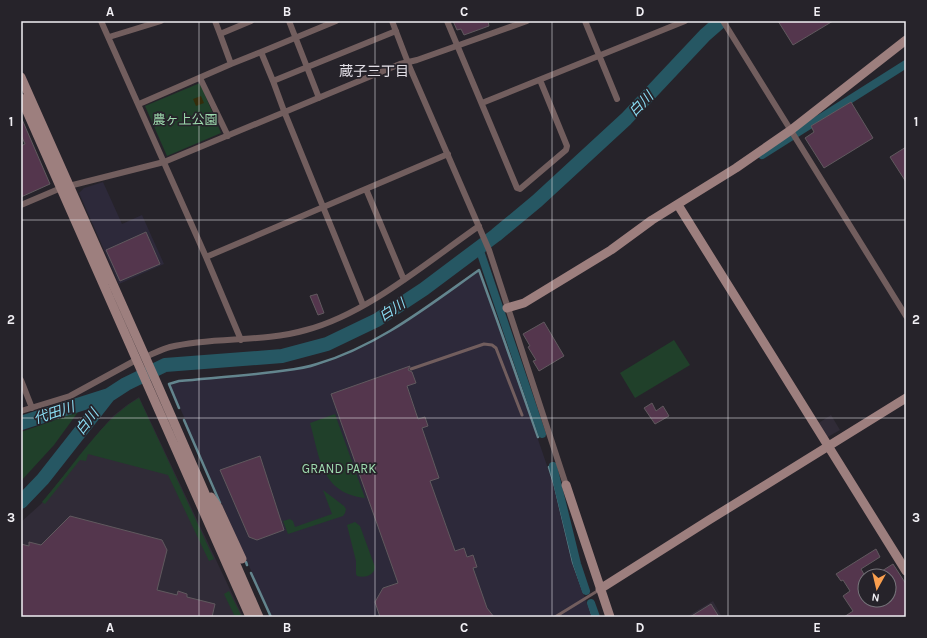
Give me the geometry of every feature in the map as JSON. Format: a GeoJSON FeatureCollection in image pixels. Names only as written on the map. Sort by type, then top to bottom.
{"type":"FeatureCollection","features":[{"type":"Feature","properties":{"kind":"street"},"geometry":{"type":"LineString","coordinates":[[101,21],[139,104],[241,340]]}},
{"type":"Feature","properties":{"kind":"street"},"geometry":{"type":"LineString","coordinates":[[108,37],[161,21]]}},
{"type":"Feature","properties":{"kind":"street"},"geometry":{"type":"LineString","coordinates":[[215,21],[231,64]]}},
{"type":"Feature","properties":{"kind":"street"},"geometry":{"type":"LineString","coordinates":[[220,34],[251,21]]}},
{"type":"Feature","properties":{"kind":"street"},"geometry":{"type":"LineString","coordinates":[[288,21],[319,98]]}},
{"type":"Feature","properties":{"kind":"street"},"geometry":{"type":"LineString","coordinates":[[139,104],[336,21]]}},
{"type":"Feature","properties":{"kind":"street"},"geometry":{"type":"LineString","coordinates":[[392,21],[489,250],[610,617]]}},
{"type":"Feature","properties":{"kind":"street"},"geometry":{"type":"LineString","coordinates":[[447,21],[517,188],[520,189],[566,150],[567,146],[540,80]]}},
{"type":"Feature","properties":{"kind":"street"},"geometry":{"type":"LineString","coordinates":[[21,205],[65,187],[164,162],[408,61],[417,60],[527,21]]}},
{"type":"Feature","properties":{"kind":"street"},"geometry":{"type":"LineString","coordinates":[[585,21],[617,99]]}},
{"type":"Feature","properties":{"kind":"street"},"geometry":{"type":"LineString","coordinates":[[482,103],[685,21]]}},
{"type":"Feature","properties":{"kind":"street"},"geometry":{"type":"LineString","coordinates":[[723,21],[906,316]]}},
{"type":"Feature","properties":{"kind":"street"},"geometry":{"type":"LineString","coordinates":[[274,81],[396,30]]}},
{"type":"Feature","properties":{"kind":"street"},"geometry":{"type":"LineString","coordinates":[[507,308],[524,303],[610,250],[652,220],[680,207],[736,168],[793,133],[906,40]]}},
{"type":"Feature","properties":{"kind":"street"},"geometry":{"type":"LineString","coordinates":[[261,52],[274,81],[284,112],[363,305]]}},
{"type":"Feature","properties":{"kind":"street"},"geometry":{"type":"LineString","coordinates":[[21,77],[65,187],[142,361],[148,386],[250,617]]}},
{"type":"Feature","properties":{"kind":"street"},"geometry":{"type":"LineString","coordinates":[[200,78],[228,136]]}},
{"type":"Feature","properties":{"kind":"street"},"geometry":{"type":"LineString","coordinates":[[21,98],[65,187]]}},
{"type":"Feature","properties":{"kind":"street"},"geometry":{"type":"LineString","coordinates":[[206,257],[448,154]]}},
{"type":"Feature","properties":{"kind":"street"},"geometry":{"type":"LineString","coordinates":[[366,189],[404,280]]}},
{"type":"Feature","properties":{"kind":"street"},"geometry":{"type":"LineString","coordinates":[[680,207],[906,571]]}},
{"type":"Feature","properties":{"kind":"street"},"geometry":{"type":"LineString","coordinates":[[21,411],[70,396],[169,348],[193,343],[274,337],[306,330],[335,320],[404,280],[479,226]]}},
{"type":"Feature","properties":{"kind":"street"},"geometry":{"type":"LineString","coordinates":[[142,361],[156,381],[259,617]]}},
{"type":"Feature","properties":{"kind":"street"},"geometry":{"type":"LineString","coordinates":[[21,380],[32,408]]}},
{"type":"Feature","properties":{"kind":"street"},"geometry":{"type":"LineString","coordinates":[[600,589],[906,398]]}},
{"type":"Feature","properties":{"kind":"street"},"geometry":{"type":"LineString","coordinates":[[197,474],[218,508],[242,559]]}},
{"type":"Feature","properties":{"kind":"lane"},"geometry":{"type":"LineString","coordinates":[[411,369],[484,344],[492,345],[496,348],[522,416]]}},
{"type":"Feature","properties":{"kind":"lane"},"geometry":{"type":"LineString","coordinates":[[556,617],[600,589]]}},
{"type":"Feature","properties":{"kind":"shaded area"},"geometry":{"type":"Polygon","coordinates":[[[103,182],[122,224],[142,215],[164,264],[119,284],[79,193],[84,188],[103,182]]]}},
{"type":"Feature","properties":{"kind":"shaded area"},"geometry":{"type":"Polygon","coordinates":[[[478,271],[497,320],[554,486],[572,562],[592,617],[272,617],[170,385],[179,381],[247,376],[286,371],[316,366],[341,357],[369,344],[414,317],[478,271]]]}},
{"type":"Feature","properties":{"kind":"shaded area"},"geometry":{"type":"Polygon","coordinates":[[[139,397],[243,617],[21,617],[21,522],[41,504],[113,416],[139,397]]]}},
{"type":"Feature","properties":{"kind":"shaded area"},"geometry":{"type":"Polygon","coordinates":[[[831,415],[840,430],[826,438],[817,424],[831,415]]]}},
{"type":"Feature","properties":{"kind":"shaded area"},"geometry":{"type":"Polygon","coordinates":[[[713,601],[722,617],[686,617],[713,601]]]}},
{"type":"Feature","properties":{"kind":"green space","name":"農ヶ上公園"},"geometry":{"type":"Polygon","coordinates":[[[200,83],[221,133],[167,156],[145,106],[200,83]]]}},
{"type":"Feature","properties":{"kind":"green space"},"geometry":{"type":"Polygon","coordinates":[[[674,340],[690,365],[635,398],[620,373],[674,340]]]}},
{"type":"Feature","properties":{"kind":"green space"},"geometry":{"type":"Polygon","coordinates":[[[139,398],[214,559],[209,561],[168,475],[88,454],[86,461],[80,460],[45,504],[42,502],[106,424],[139,398]]]}},
{"type":"Feature","properties":{"kind":"green space"},"geometry":{"type":"Polygon","coordinates":[[[78,412],[54,445],[21,481],[21,432],[78,412]]]}},
{"type":"Feature","properties":{"kind":"green space","name":"GRAND PARK"},"geometry":{"type":"Polygon","coordinates":[[[335,414],[365,498],[350,495],[339,489],[331,481],[320,461],[310,423],[335,414]]]}},
{"type":"Feature","properties":{"kind":"green space"},"geometry":{"type":"Polygon","coordinates":[[[323,490],[344,506],[346,509],[343,516],[288,534],[283,521],[290,519],[293,521],[295,527],[332,514],[323,490]]]}},
{"type":"Feature","properties":{"kind":"green space"},"geometry":{"type":"Polygon","coordinates":[[[355,522],[360,526],[375,567],[371,574],[363,577],[357,576],[356,574],[356,561],[347,525],[355,522]]]}},
{"type":"Feature","properties":{"kind":"green space"},"geometry":{"type":"Polygon","coordinates":[[[229,591],[242,617],[235,617],[224,594],[229,591]]]}},
{"type":"Feature","properties":{"kind":"sand"},"geometry":{"type":"Polygon","coordinates":[[[201,96],[204,103],[196,106],[193,99],[201,96]]]}},
{"type":"Feature","properties":{"kind":"building"},"geometry":{"type":"Polygon","coordinates":[[[453,21],[488,21],[489,26],[464,35],[461,29],[457,30],[453,21]]]}},
{"type":"Feature","properties":{"kind":"building"},"geometry":{"type":"Polygon","coordinates":[[[778,21],[833,21],[793,45],[778,21]]]}},
{"type":"Feature","properties":{"kind":"building"},"geometry":{"type":"Polygon","coordinates":[[[851,102],[873,138],[824,168],[805,138],[814,132],[811,126],[851,102]]]}},
{"type":"Feature","properties":{"kind":"building"},"geometry":{"type":"Polygon","coordinates":[[[21,117],[50,184],[21,197],[21,146],[25,144],[21,135],[21,117]]]}},
{"type":"Feature","properties":{"kind":"building"},"geometry":{"type":"Polygon","coordinates":[[[906,147],[906,182],[890,157],[906,147]]]}},
{"type":"Feature","properties":{"kind":"building"},"geometry":{"type":"Polygon","coordinates":[[[146,232],[160,264],[120,281],[106,250],[146,232]]]}},
{"type":"Feature","properties":{"kind":"building"},"geometry":{"type":"Polygon","coordinates":[[[317,294],[324,313],[318,315],[310,296],[317,294]]]}},
{"type":"Feature","properties":{"kind":"building"},"geometry":{"type":"Polygon","coordinates":[[[544,322],[564,356],[539,371],[533,361],[536,360],[528,347],[530,346],[523,334],[544,322]]]}},
{"type":"Feature","properties":{"kind":"building"},"geometry":{"type":"Polygon","coordinates":[[[410,366],[408,370],[412,372],[416,383],[407,386],[418,419],[425,417],[428,426],[422,428],[439,478],[430,481],[455,551],[464,548],[467,557],[473,555],[477,567],[473,568],[487,608],[494,617],[380,617],[375,602],[383,588],[398,583],[331,394],[410,366]]]}},
{"type":"Feature","properties":{"kind":"building"},"geometry":{"type":"Polygon","coordinates":[[[652,403],[656,411],[663,406],[669,416],[655,424],[644,408],[652,403]]]}},
{"type":"Feature","properties":{"kind":"building"},"geometry":{"type":"Polygon","coordinates":[[[260,456],[284,530],[257,540],[249,537],[220,470],[260,456]]]}},
{"type":"Feature","properties":{"kind":"building"},"geometry":{"type":"Polygon","coordinates":[[[70,516],[162,540],[167,550],[157,590],[177,595],[178,591],[187,594],[187,597],[215,604],[212,617],[21,617],[21,544],[29,546],[29,542],[41,545],[70,516]]]}},
{"type":"Feature","properties":{"kind":"building"},"geometry":{"type":"Polygon","coordinates":[[[876,549],[880,557],[863,568],[857,568],[857,608],[897,608],[897,570],[906,584],[906,617],[844,617],[853,611],[843,596],[850,591],[843,580],[841,581],[836,574],[876,549]]]}},
{"type":"Feature","properties":{"kind":"building"},"geometry":{"type":"Polygon","coordinates":[[[893,564],[896,568],[887,568],[893,564]]]}},
{"type":"Feature","properties":{"kind":"building"},"geometry":{"type":"Polygon","coordinates":[[[711,604],[719,617],[690,617],[711,604]]]}},
{"type":"Feature","properties":{"kind":"waterway","name":"白川"},"geometry":{"type":"LineString","coordinates":[[21,502],[43,479],[109,395],[126,384],[165,365],[282,356],[327,344],[377,320],[424,289],[496,235],[537,201],[626,119],[705,35],[721,21]]}},
{"type":"Feature","properties":{"kind":"waterway"},"geometry":{"type":"LineString","coordinates":[[762,155],[906,64]]}},
{"type":"Feature","properties":{"kind":"waterway"},"geometry":{"type":"LineString","coordinates":[[479,248],[542,434]]}},
{"type":"Feature","properties":{"kind":"waterway"},"geometry":{"type":"LineString","coordinates":[[179,408],[169,384],[179,381],[249,375],[312,366],[361,347],[382,336],[402,324],[479,270],[538,437]]}},
{"type":"Feature","properties":{"kind":"waterway","name":"代田川"},"geometry":{"type":"LineString","coordinates":[[21,423],[109,395]]}},
{"type":"Feature","properties":{"kind":"waterway"},"geometry":{"type":"LineString","coordinates":[[184,420],[220,503]]}},
{"type":"Feature","properties":{"kind":"waterway"},"geometry":{"type":"LineString","coordinates":[[553,466],[577,564],[586,591]]}},
{"type":"Feature","properties":{"kind":"waterway"},"geometry":{"type":"LineString","coordinates":[[549,467],[573,562],[584,592]]}},
{"type":"Feature","properties":{"kind":"waterway"},"geometry":{"type":"LineString","coordinates":[[251,573],[271,617]]}},
{"type":"Feature","properties":{"kind":"waterway"},"geometry":{"type":"LineString","coordinates":[[591,603],[596,617]]}},
{"type":"Feature","properties":{"kind":"waterway"},"geometry":{"type":"LineString","coordinates":[[589,604],[593,617]]}},
{"type":"Feature","properties":{"kind":"district","name":"蔵子三丁目"},"geometry":{"type":"Point","coordinates":[374,71]}}]}
